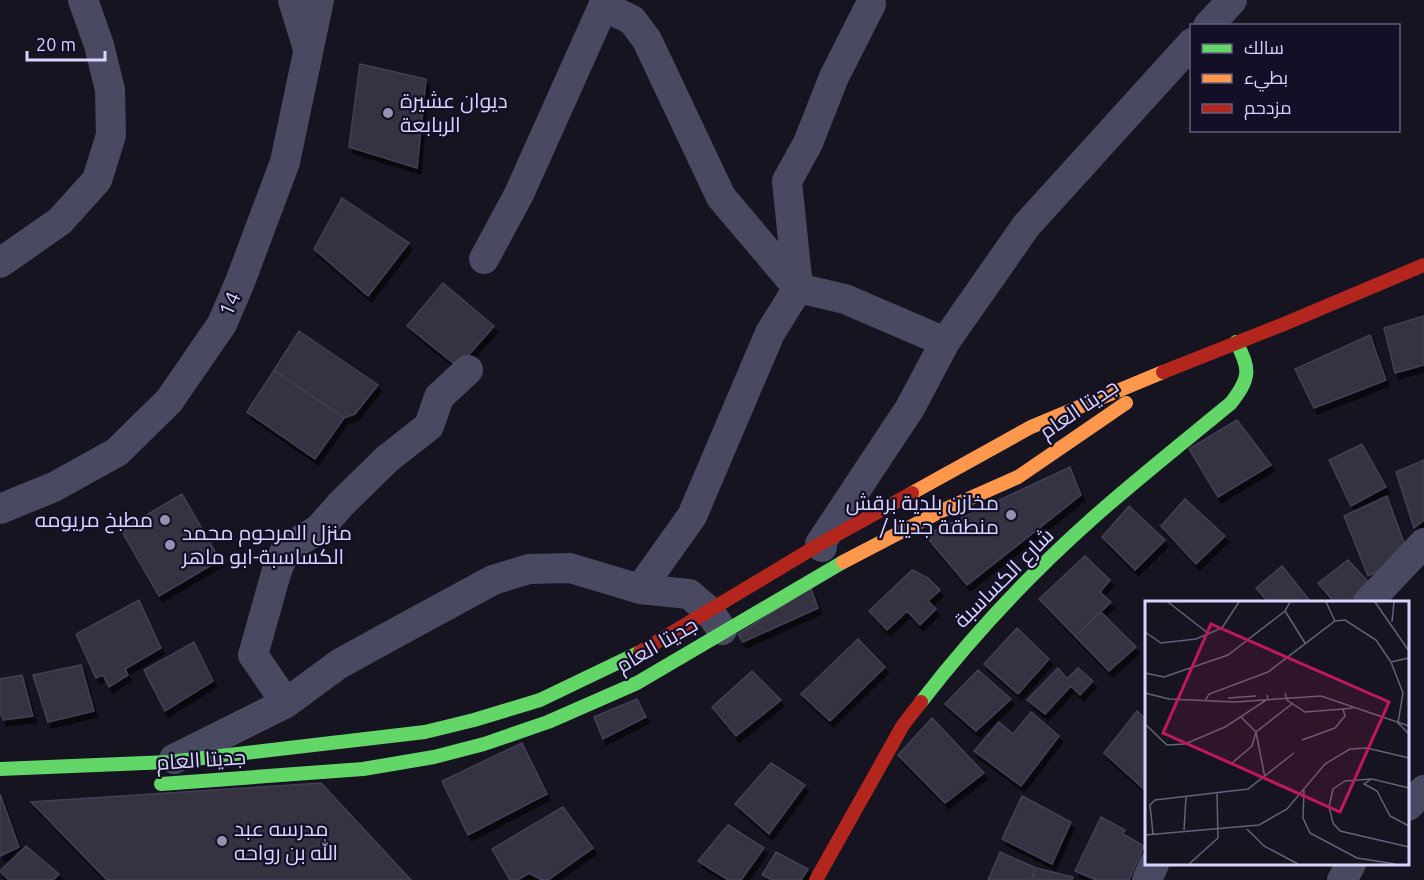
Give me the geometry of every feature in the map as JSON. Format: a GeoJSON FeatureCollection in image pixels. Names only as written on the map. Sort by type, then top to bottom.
{"type":"FeatureCollection","features":[{"type":"Feature","properties":{"kind":"main road","name":"جديتا العام"},"geometry":{"type":"LineString","coordinates":[[0,769],[169,762],[425,732],[474,720],[550,695],[629,658],[716,622],[826,555],[939,512],[1018,477],[1142,392],[1352,294],[1424,265]]}},
{"type":"Feature","properties":{"kind":"main road","name":"جديتا العام"},"geometry":{"type":"LineString","coordinates":[[144,785],[363,769],[434,757],[484,744],[548,722],[637,683],[716,622],[1031,427],[1239,347]]}},
{"type":"Feature","properties":{"kind":"main road","name":"شارع الكساسبة"},"geometry":{"type":"LineString","coordinates":[[816,880],[903,725],[959,653],[1093,518],[1231,403],[1249,377],[1247,365],[1239,347]]}},
{"type":"Feature","properties":{"kind":"street"},"geometry":{"type":"LineString","coordinates":[[0,263],[60,221],[97,180],[111,135],[110,90],[99,45],[83,0]]}},
{"type":"Feature","properties":{"kind":"street","name":"14"},"geometry":{"type":"LineString","coordinates":[[0,509],[54,487],[117,452],[169,401],[222,324],[285,162],[309,52],[293,0]]}},
{"type":"Feature","properties":{"kind":"street"},"geometry":{"type":"LineString","coordinates":[[309,52],[319,0]]}},
{"type":"Feature","properties":{"kind":"street"},"geometry":{"type":"LineString","coordinates":[[1210,24],[1232,0]]}},
{"type":"Feature","properties":{"kind":"street"},"geometry":{"type":"LineString","coordinates":[[484,259],[519,194],[604,3],[632,20],[647,40],[721,197],[798,288],[845,299],[945,342]]}},
{"type":"Feature","properties":{"kind":"street"},"geometry":{"type":"LineString","coordinates":[[640,589],[692,516],[770,333],[798,288],[787,181],[808,143],[834,77],[871,4]]}},
{"type":"Feature","properties":{"kind":"street"},"geometry":{"type":"LineString","coordinates":[[826,555],[945,342],[1026,225],[1190,44]]}},
{"type":"Feature","properties":{"kind":"street"},"geometry":{"type":"LineString","coordinates":[[285,703],[254,655],[277,570],[286,549],[319,529],[387,459],[429,426],[440,397],[468,370]]}},
{"type":"Feature","properties":{"kind":"street"},"geometry":{"type":"LineString","coordinates":[[1370,601],[1424,543]]}},
{"type":"Feature","properties":{"kind":"street"},"geometry":{"type":"LineString","coordinates":[[169,762],[285,703],[339,664],[493,580],[530,569],[570,568],[640,589],[689,594],[716,622]]}},
{"type":"Feature","properties":{"kind":"street"},"geometry":{"type":"LineString","coordinates":[[1147,880],[1154,865]]}},
{"type":"Feature","properties":{"kind":"street"},"geometry":{"type":"LineString","coordinates":[[1342,880],[1350,865]]}},
{"type":"Feature","properties":{"kind":"building","name":"ديوان عشيرة الربابعة"},"geometry":{"type":"Polygon","coordinates":[[[360,64],[426,79],[417,168],[349,147],[360,64]]]}},
{"type":"Feature","properties":{"kind":"building"},"geometry":{"type":"Polygon","coordinates":[[[342,198],[409,243],[368,296],[314,249],[342,198]]]}},
{"type":"Feature","properties":{"kind":"building"},"geometry":{"type":"Polygon","coordinates":[[[443,283],[494,326],[458,367],[407,326],[443,283]]]}},
{"type":"Feature","properties":{"kind":"building"},"geometry":{"type":"Polygon","coordinates":[[[1424,316],[1424,365],[1395,373],[1384,328],[1424,316]]]}},
{"type":"Feature","properties":{"kind":"building"},"geometry":{"type":"Polygon","coordinates":[[[299,331],[378,385],[355,414],[344,418],[274,370],[299,331]]]}},
{"type":"Feature","properties":{"kind":"building"},"geometry":{"type":"Polygon","coordinates":[[[1370,335],[1386,380],[1314,408],[1295,369],[1370,335]]]}},
{"type":"Feature","properties":{"kind":"building"},"geometry":{"type":"Polygon","coordinates":[[[274,370],[344,418],[315,459],[247,412],[274,370]]]}},
{"type":"Feature","properties":{"kind":"building"},"geometry":{"type":"Polygon","coordinates":[[[1237,420],[1271,465],[1218,497],[1189,449],[1237,420]]]}},
{"type":"Feature","properties":{"kind":"building"},"geometry":{"type":"Polygon","coordinates":[[[1362,444],[1386,487],[1351,506],[1329,460],[1362,444]]]}},
{"type":"Feature","properties":{"kind":"building"},"geometry":{"type":"Polygon","coordinates":[[[1424,460],[1424,520],[1414,528],[1396,472],[1424,460]]]}},
{"type":"Feature","properties":{"kind":"building","name":"مخازن بلدية برقش / منطقة جديتا"},"geometry":{"type":"Polygon","coordinates":[[[1070,467],[1081,495],[967,585],[925,535],[1070,467]]]}},
{"type":"Feature","properties":{"kind":"building","name":"منزل المرحوم محمد الكساسبة-ابو ماهر"},"geometry":{"type":"Polygon","coordinates":[[[182,494],[220,560],[159,596],[121,530],[182,494]]]}},
{"type":"Feature","properties":{"kind":"building"},"geometry":{"type":"Polygon","coordinates":[[[1387,496],[1409,556],[1368,576],[1344,516],[1387,496]]]}},
{"type":"Feature","properties":{"kind":"building"},"geometry":{"type":"Polygon","coordinates":[[[1185,499],[1225,536],[1196,564],[1161,526],[1185,499]]]}},
{"type":"Feature","properties":{"kind":"building"},"geometry":{"type":"Polygon","coordinates":[[[1129,506],[1165,540],[1135,570],[1102,537],[1129,506]]]}},
{"type":"Feature","properties":{"kind":"building"},"geometry":{"type":"Polygon","coordinates":[[[1085,556],[1110,580],[1100,592],[1111,602],[1075,636],[1039,599],[1085,556]]]}},
{"type":"Feature","properties":{"kind":"building"},"geometry":{"type":"Polygon","coordinates":[[[1348,560],[1371,585],[1348,601],[1333,601],[1318,583],[1348,560]]]}},
{"type":"Feature","properties":{"kind":"building"},"geometry":{"type":"Polygon","coordinates":[[[1282,566],[1310,601],[1267,601],[1256,588],[1282,566]]]}},
{"type":"Feature","properties":{"kind":"building"},"geometry":{"type":"Polygon","coordinates":[[[912,570],[928,578],[940,590],[928,601],[936,609],[920,625],[907,611],[887,630],[869,611],[912,570]]]}},
{"type":"Feature","properties":{"kind":"building"},"geometry":{"type":"Polygon","coordinates":[[[811,588],[818,608],[743,642],[738,634],[811,588]]]}},
{"type":"Feature","properties":{"kind":"building"},"geometry":{"type":"Polygon","coordinates":[[[139,600],[161,648],[125,669],[128,675],[109,687],[103,675],[96,678],[76,634],[139,600]]]}},
{"type":"Feature","properties":{"kind":"building"},"geometry":{"type":"Polygon","coordinates":[[[1101,612],[1136,647],[1109,671],[1075,636],[1101,612]]]}},
{"type":"Feature","properties":{"kind":"building"},"geometry":{"type":"Polygon","coordinates":[[[1017,628],[1049,659],[1018,694],[984,664],[1017,628]]]}},
{"type":"Feature","properties":{"kind":"building"},"geometry":{"type":"Polygon","coordinates":[[[858,639],[885,667],[830,721],[801,694],[858,639]]]}},
{"type":"Feature","properties":{"kind":"building"},"geometry":{"type":"Polygon","coordinates":[[[194,642],[213,681],[165,711],[144,670],[194,642]]]}},
{"type":"Feature","properties":{"kind":"building"},"geometry":{"type":"Polygon","coordinates":[[[81,665],[94,711],[48,722],[33,675],[81,665]]]}},
{"type":"Feature","properties":{"kind":"building"},"geometry":{"type":"Polygon","coordinates":[[[1058,668],[1067,679],[1078,668],[1093,681],[1080,695],[1071,686],[1045,714],[1027,700],[1058,668]]]}},
{"type":"Feature","properties":{"kind":"building"},"geometry":{"type":"Polygon","coordinates":[[[978,670],[1011,699],[976,731],[945,704],[978,670]]]}},
{"type":"Feature","properties":{"kind":"building"},"geometry":{"type":"Polygon","coordinates":[[[752,671],[781,700],[736,736],[712,707],[752,671]]]}},
{"type":"Feature","properties":{"kind":"building"},"geometry":{"type":"Polygon","coordinates":[[[22,675],[33,716],[3,720],[0,712],[0,679],[22,675]]]}},
{"type":"Feature","properties":{"kind":"building"},"geometry":{"type":"Polygon","coordinates":[[[637,699],[646,717],[603,739],[594,717],[637,699]]]}},
{"type":"Feature","properties":{"kind":"building"},"geometry":{"type":"Polygon","coordinates":[[[1137,711],[1145,718],[1145,790],[1104,753],[1137,711]]]}},
{"type":"Feature","properties":{"kind":"building"},"geometry":{"type":"Polygon","coordinates":[[[1031,712],[1059,736],[1021,786],[974,751],[999,722],[1013,734],[1031,712]]]}},
{"type":"Feature","properties":{"kind":"building"},"geometry":{"type":"Polygon","coordinates":[[[932,718],[984,773],[945,803],[898,755],[932,718]]]}},
{"type":"Feature","properties":{"kind":"building"},"geometry":{"type":"Polygon","coordinates":[[[522,743],[547,794],[468,835],[442,781],[522,743]]]}},
{"type":"Feature","properties":{"kind":"building"},"geometry":{"type":"Polygon","coordinates":[[[771,763],[805,785],[769,834],[735,804],[771,763]]]}},
{"type":"Feature","properties":{"kind":"building","name":"مدرسه عبد الله بن رواحه"},"geometry":{"type":"Polygon","coordinates":[[[321,783],[411,880],[107,880],[31,802],[321,783]]]}},
{"type":"Feature","properties":{"kind":"building"},"geometry":{"type":"Polygon","coordinates":[[[0,794],[19,847],[0,856],[0,794]]]}},
{"type":"Feature","properties":{"kind":"building"},"geometry":{"type":"Polygon","coordinates":[[[1022,796],[1071,822],[1052,864],[1002,839],[1022,796]]]}},
{"type":"Feature","properties":{"kind":"building"},"geometry":{"type":"Polygon","coordinates":[[[563,807],[593,848],[548,880],[542,880],[529,873],[518,880],[510,880],[492,849],[563,807]]]}},
{"type":"Feature","properties":{"kind":"building"},"geometry":{"type":"Polygon","coordinates":[[[1101,817],[1125,830],[1123,834],[1144,846],[1129,880],[1096,880],[1075,871],[1101,817]]]}},
{"type":"Feature","properties":{"kind":"building"},"geometry":{"type":"Polygon","coordinates":[[[728,825],[764,848],[741,880],[728,880],[698,861],[728,825]]]}},
{"type":"Feature","properties":{"kind":"building"},"geometry":{"type":"Polygon","coordinates":[[[26,846],[59,874],[53,880],[9,880],[0,871],[26,846]]]}},
{"type":"Feature","properties":{"kind":"building"},"geometry":{"type":"Polygon","coordinates":[[[776,852],[808,869],[801,880],[772,880],[762,875],[776,852]]]}},
{"type":"Feature","properties":{"kind":"building"},"geometry":{"type":"Polygon","coordinates":[[[1000,852],[1036,868],[1031,880],[988,880],[1000,852]]]}},
{"type":"Feature","properties":{"kind":"building"},"geometry":{"type":"Polygon","coordinates":[[[1036,868],[1073,877],[1072,880],[1031,880],[1036,868]]]}},
{"type":"Feature","properties":{"kind":"traffic: fast"},"geometry":{"type":"LineString","coordinates":[[921,702],[981,629],[1047,561],[1110,503],[1231,403],[1242,387],[1246,374],[1244,360],[1236,342]]}},
{"type":"Feature","properties":{"kind":"traffic: fast"},"geometry":{"type":"LineString","coordinates":[[161,784],[363,769],[434,757],[484,744],[548,722],[637,683],[843,562]]}},
{"type":"Feature","properties":{"kind":"traffic: fast"},"geometry":{"type":"LineString","coordinates":[[0,769],[169,762],[425,732],[540,700],[640,652]]}},
{"type":"Feature","properties":{"kind":"traffic: slow"},"geometry":{"type":"LineString","coordinates":[[912,493],[1031,427],[1163,372]]}},
{"type":"Feature","properties":{"kind":"traffic: slow"},"geometry":{"type":"LineString","coordinates":[[843,562],[939,512],[1018,477],[1126,403]]}},
{"type":"Feature","properties":{"kind":"traffic: jam"},"geometry":{"type":"LineString","coordinates":[[1163,372],[1424,265]]}},
{"type":"Feature","properties":{"kind":"traffic: jam"},"geometry":{"type":"LineString","coordinates":[[640,652],[820,544],[912,493]]}},
{"type":"Feature","properties":{"kind":"traffic: jam"},"geometry":{"type":"LineString","coordinates":[[816,880],[903,725],[921,702]]}},
{"type":"Feature","properties":{"kind":"place","name":"ديوان عشيرة الربابعة"},"geometry":{"type":"Point","coordinates":[388,113]}},
{"type":"Feature","properties":{"kind":"place","name":"مخازن بلدية برقش / منطقة جديتا"},"geometry":{"type":"Point","coordinates":[1011,515]}},
{"type":"Feature","properties":{"kind":"place","name":"مطبخ مريومه"},"geometry":{"type":"Point","coordinates":[165,520]}},
{"type":"Feature","properties":{"kind":"place","name":"منزل المرحوم محمد الكساسبة-ابو ماهر"},"geometry":{"type":"Point","coordinates":[170,545]}},
{"type":"Feature","properties":{"kind":"place","name":"مدرسه عبد الله بن رواحه"},"geometry":{"type":"Point","coordinates":[222,841]}}]}
